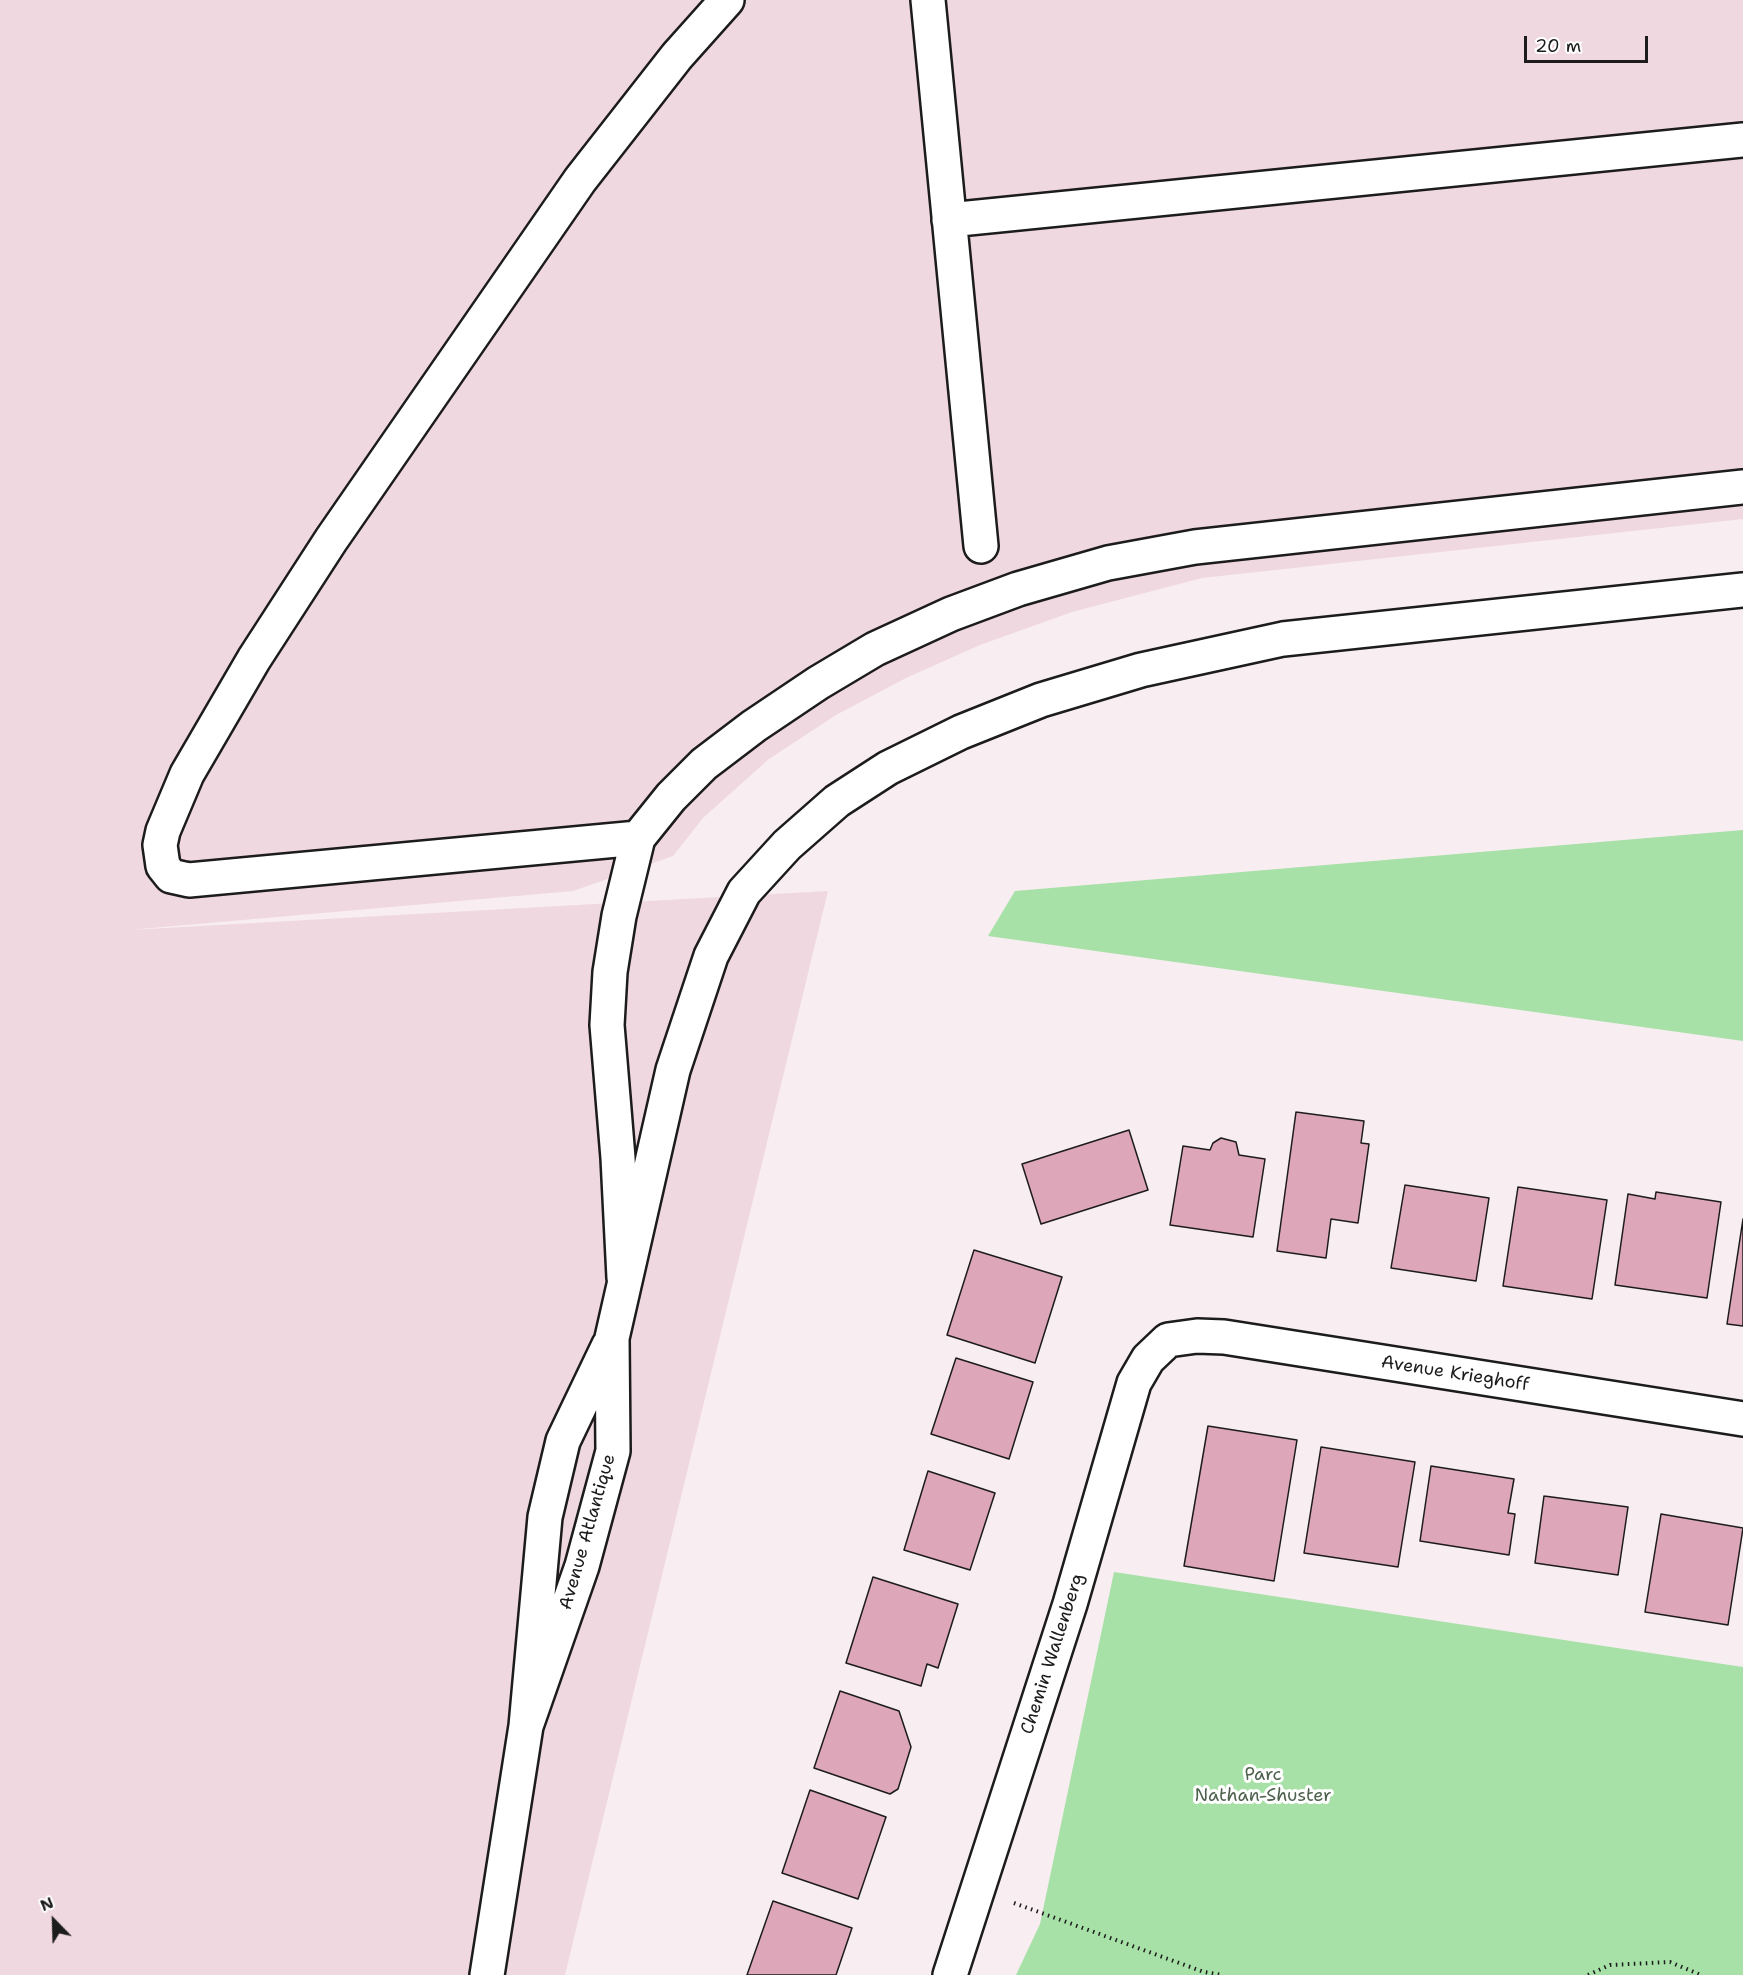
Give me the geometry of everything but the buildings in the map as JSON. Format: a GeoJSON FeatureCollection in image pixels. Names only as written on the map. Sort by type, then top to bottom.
{"type":"FeatureCollection","features":[{"type":"Feature","properties":{"kind":"street"},"geometry":{"type":"LineString","coordinates":[[638,838],[189,880],[171,876],[163,866],[160,856],[163,831],[187,774],[254,659],[331,540],[580,180],[677,56],[727,0]]}},
{"type":"Feature","properties":{"kind":"street"},"geometry":{"type":"LineString","coordinates":[[928,0],[981,546]]}},
{"type":"Feature","properties":{"kind":"street"},"geometry":{"type":"LineString","coordinates":[[949,220],[1743,140]]}},
{"type":"Feature","properties":{"kind":"street"},"geometry":{"type":"LineString","coordinates":[[624,1278],[618,1158],[607,1025],[610,972],[619,915],[638,838],[671,797],[704,764],[754,726],[818,683],[875,649],[1018,589],[1108,563],[1195,547],[1743,487]]}},
{"type":"Feature","properties":{"kind":"street"},"geometry":{"type":"LineString","coordinates":[[612,1338],[673,1070],[711,956],[744,892],[787,845],[837,801],[888,768],[961,732],[1041,700],[1141,670],[1284,639],[1360,629],[1743,590]]}},
{"type":"Feature","properties":{"kind":"street","name":"Avenue Krieghoff"},"geometry":{"type":"LineString","coordinates":[[1168,1340],[1197,1336],[1224,1337],[1743,1419]]}},
{"type":"Feature","properties":{"kind":"street","name":"Avenue Atlantique"},"geometry":{"type":"LineString","coordinates":[[526,1726],[582,1566],[613,1451],[612,1338]]}},
{"type":"Feature","properties":{"kind":"street","name":"Avenue Atlantique"},"geometry":{"type":"LineString","coordinates":[[487,1975],[526,1726],[545,1517],[563,1441],[612,1338]]}},
{"type":"Feature","properties":{"kind":"street","name":"Chemin Wallenberg"},"geometry":{"type":"LineString","coordinates":[[951,1975],[1070,1604],[1134,1383],[1148,1359],[1168,1340]]}},
{"type":"Feature","properties":{"kind":"path"},"geometry":{"type":"LineString","coordinates":[[977,1890],[1204,1972],[1223,1975]]}},
{"type":"Feature","properties":{"kind":"path"},"geometry":{"type":"LineString","coordinates":[[1588,1975],[1610,1965],[1670,1962],[1701,1975]]}},
{"type":"Feature","properties":{"kind":"shaded area"},"geometry":{"type":"Polygon","coordinates":[[[0,0],[1743,0],[1743,519],[1202,578],[1072,612],[980,645],[906,678],[836,715],[769,759],[703,818],[673,856],[573,891],[129,930],[828,891],[565,1975],[0,1975],[0,0]]]}},
{"type":"Feature","properties":{"kind":"green space"},"geometry":{"type":"Polygon","coordinates":[[[1743,830],[1743,1041],[988,936],[1015,891],[1743,830]]]}},
{"type":"Feature","properties":{"kind":"green space","name":"Parc Nathan-Shuster"},"geometry":{"type":"Polygon","coordinates":[[[1114,1572],[1743,1667],[1743,1975],[1016,1975],[1040,1924],[1114,1572]]]}}]}
